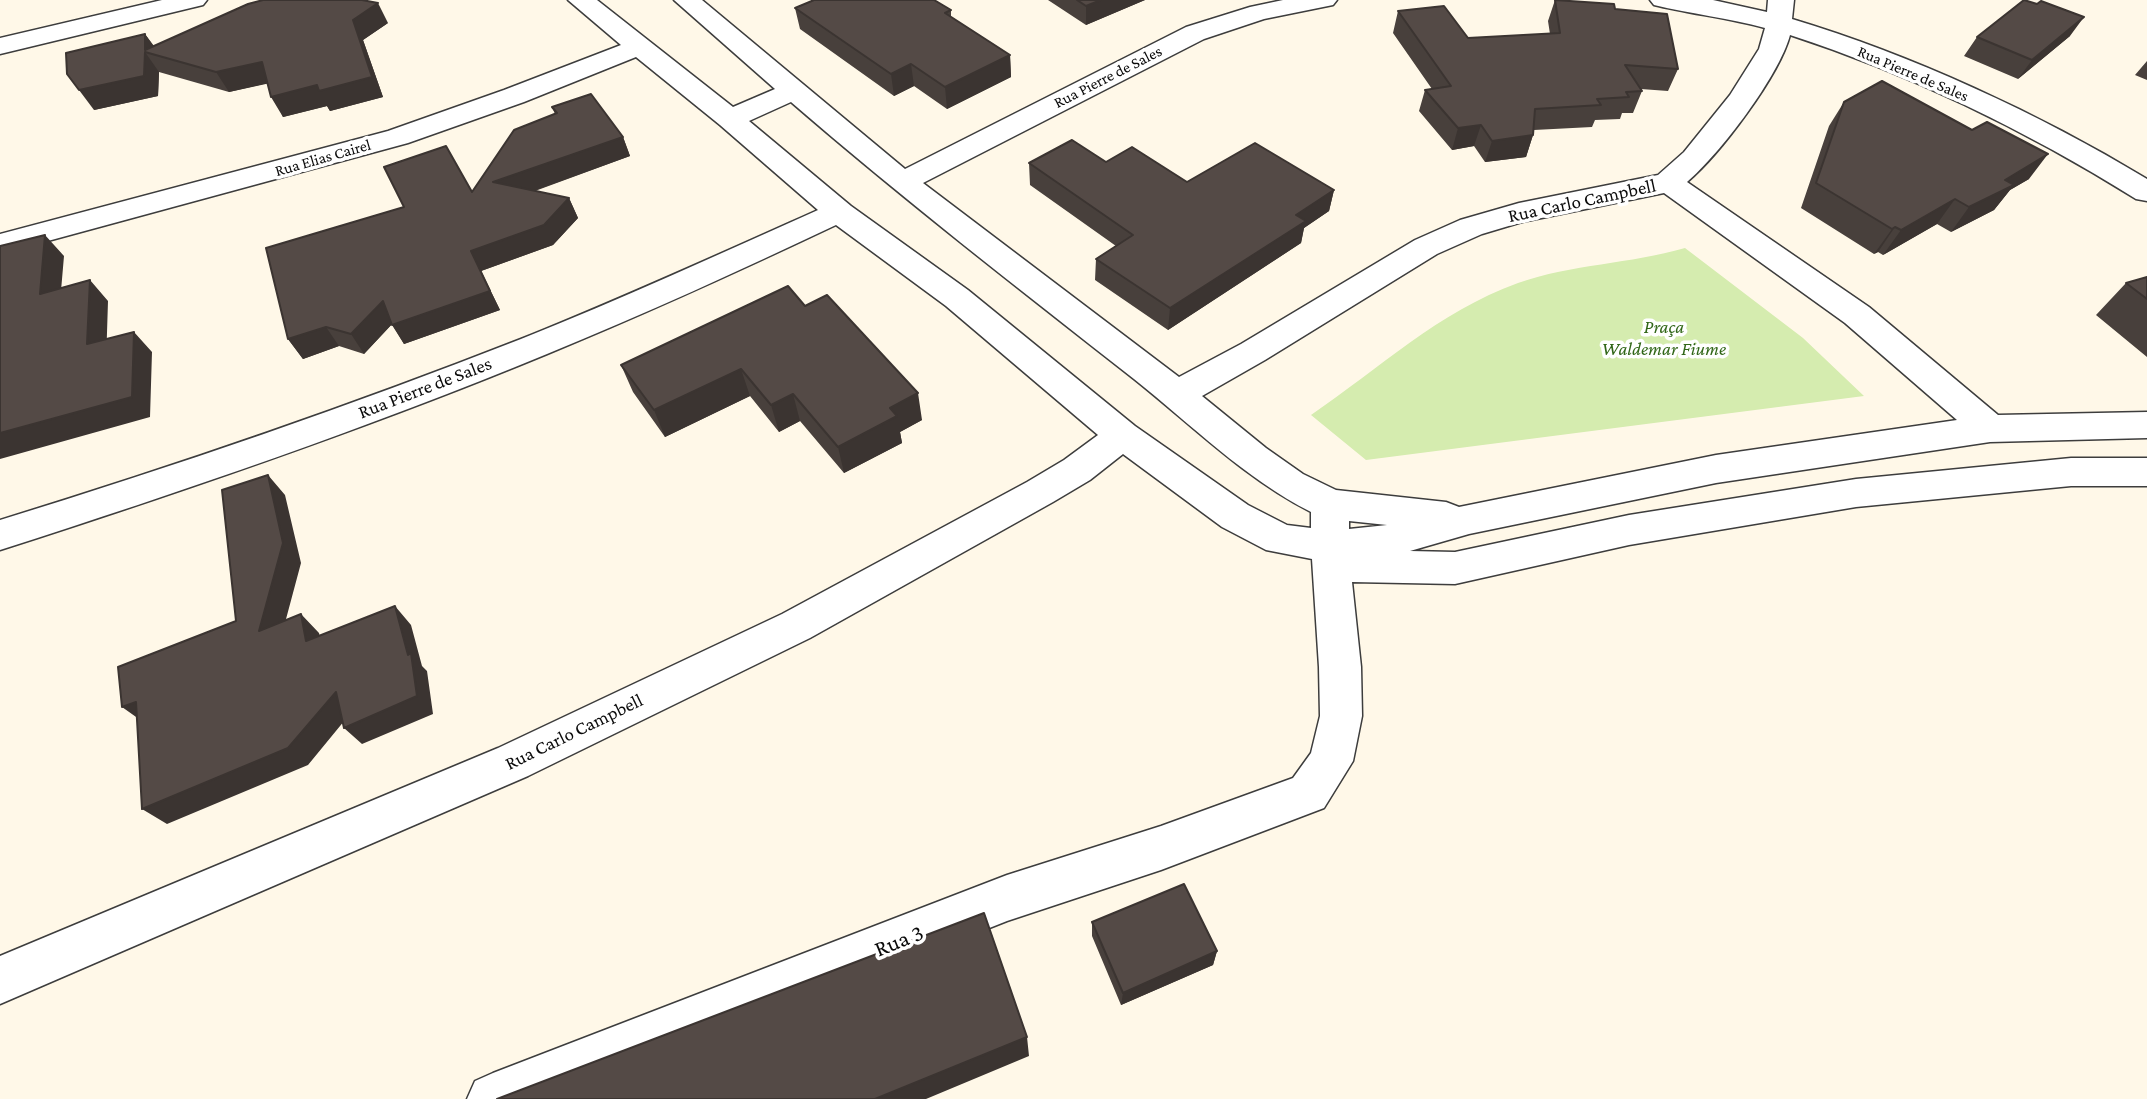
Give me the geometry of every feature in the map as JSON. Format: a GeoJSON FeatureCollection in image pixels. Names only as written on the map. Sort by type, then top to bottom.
{"type":"FeatureCollection","features":[{"type":"Feature","properties":{"kind":"street"},"geometry":{"type":"LineString","coordinates":[[0,46],[194,0]]}},
{"type":"Feature","properties":{"kind":"street"},"geometry":{"type":"LineString","coordinates":[[581,0],[730,119],[839,212],[957,298],[1122,435],[1235,516],[1280,539],[1331,556],[1455,568],[1629,530],[1856,493],[2071,472],[2147,472]]}},
{"type":"Feature","properties":{"kind":"street","name":"Rua Pierre de Sales"},"geometry":{"type":"LineString","coordinates":[[902,182],[1195,33],[1259,12],[1324,0]]}},
{"type":"Feature","properties":{"kind":"street","name":"Rua Pierre de Sales"},"geometry":{"type":"LineString","coordinates":[[1663,0],[1780,11],[2007,116],[2147,192]]}},
{"type":"Feature","properties":{"kind":"street"},"geometry":{"type":"LineString","coordinates":[[708,7],[795,90],[902,182],[1177,394],[1253,458],[1290,484],[1330,504],[1469,519]]}},
{"type":"Feature","properties":{"kind":"street"},"geometry":{"type":"LineString","coordinates":[[1668,182],[1680,175],[1733,110],[1773,48],[1780,11]]}},
{"type":"Feature","properties":{"kind":"street","name":"Rua Elias Cairel"},"geometry":{"type":"LineString","coordinates":[[0,244],[398,137],[514,96],[638,47]]}},
{"type":"Feature","properties":{"kind":"street"},"geometry":{"type":"LineString","coordinates":[[730,119],[795,90]]}},
{"type":"Feature","properties":{"kind":"street","name":"Rua Carlo Campbell"},"geometry":{"type":"LineString","coordinates":[[1177,394],[1254,352],[1426,247],[1471,227],[1519,213],[1650,188],[1668,182],[1857,315],[1990,429]]}},
{"type":"Feature","properties":{"kind":"street","name":"Rua Pierre de Sales"},"geometry":{"type":"LineString","coordinates":[[0,535],[211,468],[492,363],[666,292],[839,212]]}},
{"type":"Feature","properties":{"kind":"street"},"geometry":{"type":"LineString","coordinates":[[957,298],[1011,267]]}},
{"type":"Feature","properties":{"kind":"street"},"geometry":{"type":"LineString","coordinates":[[1331,556],[1469,519],[1716,469],[1990,429],[2147,425]]}},
{"type":"Feature","properties":{"kind":"street","name":"Rua Carlo Campbell"},"geometry":{"type":"LineString","coordinates":[[0,980],[513,762],[796,625],[1041,492],[1077,470],[1122,435]]}},
{"type":"Feature","properties":{"kind":"street"},"geometry":{"type":"LineString","coordinates":[[1330,504],[1331,556]]}},
{"type":"Feature","properties":{"kind":"street","name":"Rua 3"},"geometry":{"type":"LineString","coordinates":[[494,1099],[1007,898],[1161,848],[1308,793],[1331,761],[1341,716],[1331,556]]}},
{"type":"Feature","properties":{"kind":"green space","name":"Praça Waldemar Fiume"},"geometry":{"type":"Polygon","coordinates":[[[1685,248],[1803,338],[1864,396],[1366,460],[1311,415],[1410,342],[1489,295],[1538,277],[1685,248]]]}},
{"type":"Feature","properties":{"kind":"building"},"geometry":{"type":"Polygon","coordinates":[[[263,0],[362,0],[378,3],[353,20],[372,77],[319,91],[317,85],[271,97],[262,62],[216,72],[145,52],[144,76],[79,90],[67,74],[66,53],[145,34],[145,50],[248,4],[263,0]]]}},
{"type":"Feature","properties":{"kind":"building"},"geometry":{"type":"Polygon","coordinates":[[[814,0],[934,0],[951,10],[945,13],[1010,55],[945,87],[911,64],[891,74],[795,8],[814,0]]]}},
{"type":"Feature","properties":{"kind":"building"},"geometry":{"type":"Polygon","coordinates":[[[1077,0],[1101,0],[1086,6],[1077,0]]]}},
{"type":"Feature","properties":{"kind":"building"},"geometry":{"type":"Polygon","coordinates":[[[1555,0],[1614,4],[1615,9],[1667,14],[1678,69],[1625,65],[1642,91],[1626,92],[1629,97],[1597,99],[1601,105],[1535,109],[1533,135],[1492,141],[1481,125],[1458,128],[1425,90],[1451,86],[1398,11],[1444,6],[1468,38],[1560,33],[1555,0]]]}},
{"type":"Feature","properties":{"kind":"building"},"geometry":{"type":"Polygon","coordinates":[[[2024,0],[2037,4],[2041,1],[2084,17],[2032,60],[1977,37],[2024,0]]]}},
{"type":"Feature","properties":{"kind":"building"},"geometry":{"type":"Polygon","coordinates":[[[1882,81],[1972,130],[1987,122],[2048,154],[2005,180],[2014,185],[1969,207],[1955,199],[1901,230],[1895,227],[1892,229],[1816,183],[1844,102],[1882,81]]]}},
{"type":"Feature","properties":{"kind":"building"},"geometry":{"type":"Polygon","coordinates":[[[591,94],[623,137],[493,182],[569,198],[544,225],[471,251],[490,291],[392,325],[383,301],[351,334],[326,327],[288,339],[266,248],[404,207],[384,167],[446,146],[472,192],[514,130],[557,113],[552,107],[591,94]]]}},
{"type":"Feature","properties":{"kind":"building"},"geometry":{"type":"Polygon","coordinates":[[[1072,140],[1106,162],[1132,147],[1187,182],[1255,143],[1334,190],[1296,215],[1306,221],[1170,308],[1096,259],[1133,235],[1029,163],[1072,140]]]}},
{"type":"Feature","properties":{"kind":"building"},"geometry":{"type":"Polygon","coordinates":[[[45,235],[40,294],[90,280],[87,344],[134,332],[132,397],[0,433],[0,246],[45,235]]]}},
{"type":"Feature","properties":{"kind":"building"},"geometry":{"type":"Polygon","coordinates":[[[2147,277],[2147,299],[2126,283],[2147,277]]]}},
{"type":"Feature","properties":{"kind":"building"},"geometry":{"type":"Polygon","coordinates":[[[788,286],[805,306],[827,295],[918,393],[890,408],[897,416],[838,447],[793,394],[771,405],[741,369],[654,410],[621,365],[788,286]]]}},
{"type":"Feature","properties":{"kind":"building"},"geometry":{"type":"Polygon","coordinates":[[[268,475],[283,543],[259,631],[301,614],[306,641],[395,606],[408,655],[411,653],[417,696],[344,728],[336,692],[288,748],[142,809],[136,702],[122,707],[118,667],[236,621],[222,490],[268,475]]]}},
{"type":"Feature","properties":{"kind":"building"},"geometry":{"type":"Polygon","coordinates":[[[1184,884],[1217,951],[1123,993],[1092,922],[1184,884]]]}},
{"type":"Feature","properties":{"kind":"building"},"geometry":{"type":"Polygon","coordinates":[[[984,913],[1027,1037],[875,1099],[497,1099],[984,913]]]}}]}
